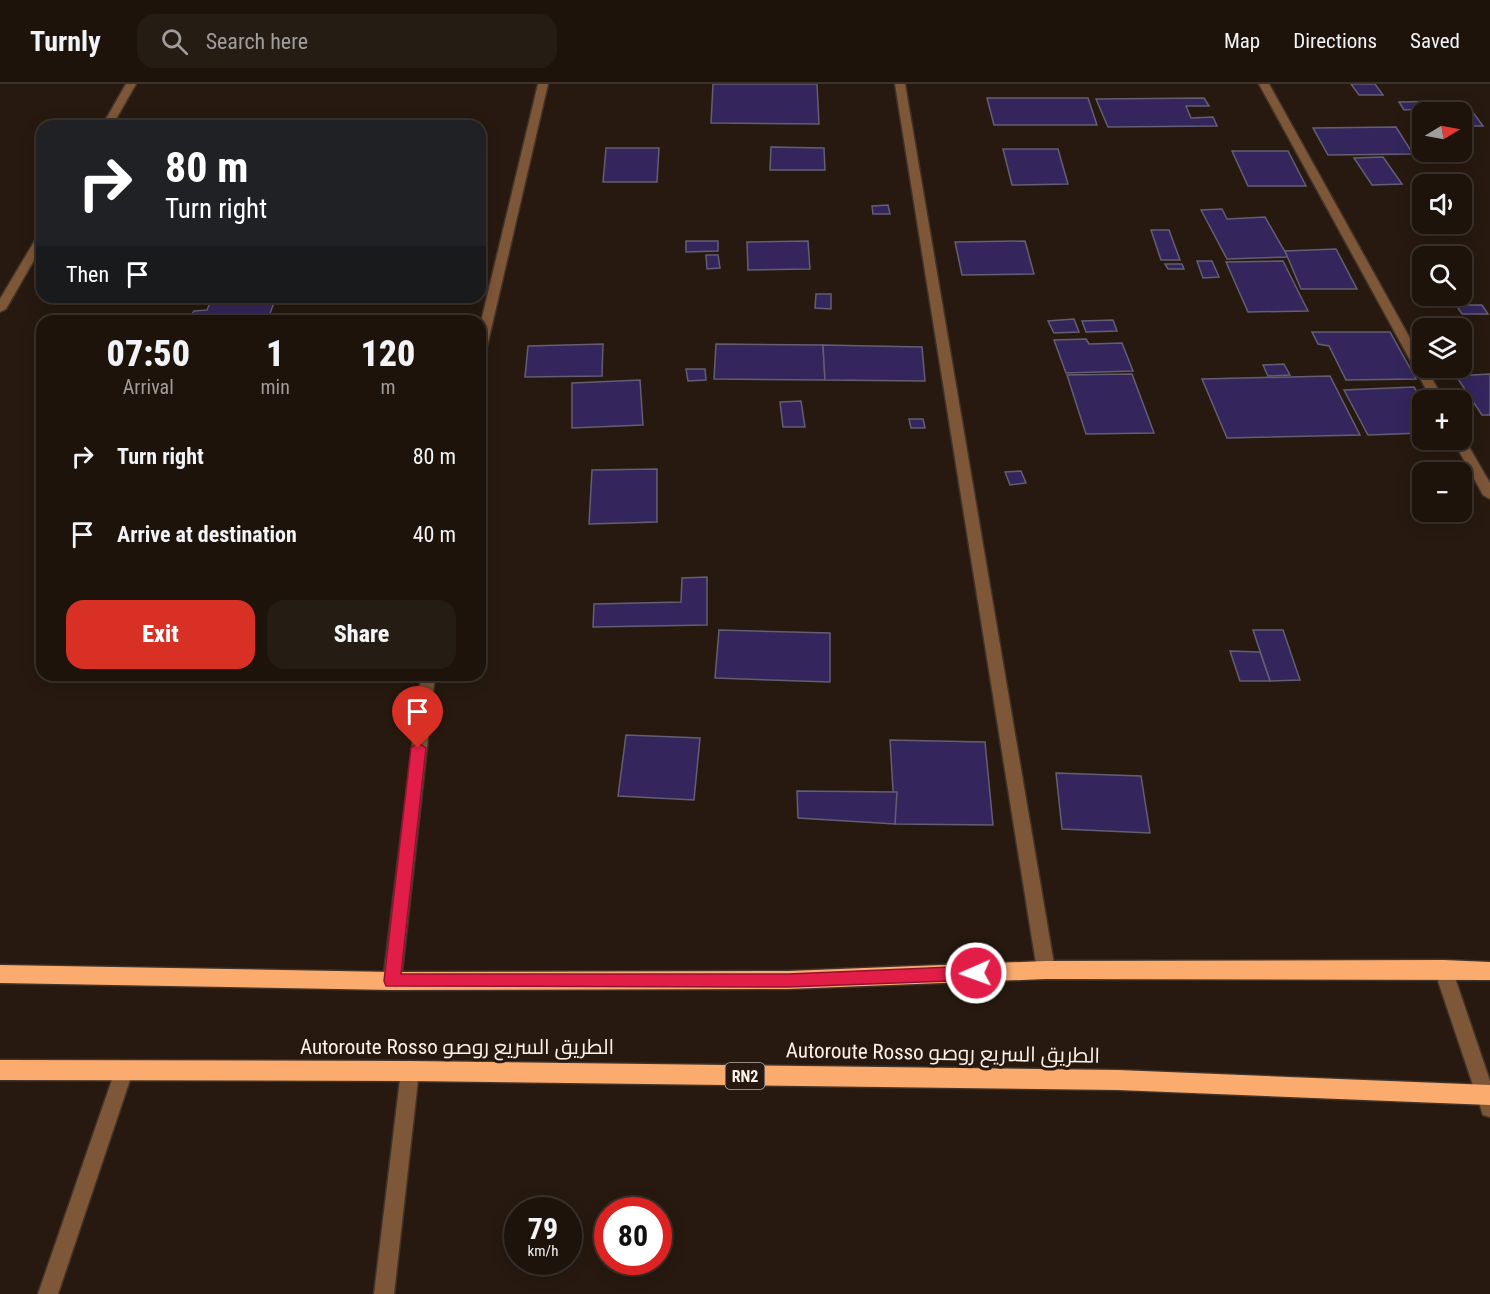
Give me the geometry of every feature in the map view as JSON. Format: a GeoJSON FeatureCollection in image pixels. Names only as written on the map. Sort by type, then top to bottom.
{"type":"FeatureCollection","features":[{"type":"Feature","properties":{"kind":"highway"},"geometry":{"type":"LineString","coordinates":[[0,974],[392,981],[788,980],[1046,970],[1443,969],[1490,971]]}},
{"type":"Feature","properties":{"kind":"highway","name":"Autoroute Rosso الطريق السريع روصو"},"geometry":{"type":"LineString","coordinates":[[0,1070],[410,1071],[1118,1080],[1488,1100]]}},
{"type":"Feature","properties":{"kind":"street"},"geometry":{"type":"LineString","coordinates":[[110,120],[131,84]]}},
{"type":"Feature","properties":{"kind":"street"},"geometry":{"type":"LineString","coordinates":[[486,326],[543,84]]}},
{"type":"Feature","properties":{"kind":"street"},"geometry":{"type":"LineString","coordinates":[[900,84],[1046,970]]}},
{"type":"Feature","properties":{"kind":"street"},"geometry":{"type":"LineString","coordinates":[[1264,84],[1432,390]]}},
{"type":"Feature","properties":{"kind":"street"},"geometry":{"type":"LineString","coordinates":[[0,309],[36,247]]}},
{"type":"Feature","properties":{"kind":"street"},"geometry":{"type":"LineString","coordinates":[[1465,450],[1490,495]]}},
{"type":"Feature","properties":{"kind":"street"},"geometry":{"type":"LineString","coordinates":[[392,981],[427,681]]}},
{"type":"Feature","properties":{"kind":"street"},"geometry":{"type":"LineString","coordinates":[[1443,969],[1488,1100]]}},
{"type":"Feature","properties":{"kind":"street"},"geometry":{"type":"LineString","coordinates":[[48,1294],[124,1071]]}},
{"type":"Feature","properties":{"kind":"street"},"geometry":{"type":"LineString","coordinates":[[384,1294],[410,1071]]}},
{"type":"Feature","properties":{"kind":"building"},"geometry":{"type":"Polygon","coordinates":[[[713,84],[817,84],[819,124],[711,123],[713,84]]]}},
{"type":"Feature","properties":{"kind":"building"},"geometry":{"type":"Polygon","coordinates":[[[1351,84],[1375,84],[1383,95],[1359,95],[1351,84]]]}},
{"type":"Feature","properties":{"kind":"building"},"geometry":{"type":"Polygon","coordinates":[[[987,98],[1088,98],[1097,125],[994,125],[987,98]]]}},
{"type":"Feature","properties":{"kind":"building"},"geometry":{"type":"Polygon","coordinates":[[[1204,98],[1209,106],[1186,106],[1191,118],[1213,117],[1217,126],[1108,127],[1096,99],[1204,98]]]}},
{"type":"Feature","properties":{"kind":"building"},"geometry":{"type":"Polygon","coordinates":[[[1453,101],[1454,102],[1412,102],[1412,109],[1404,110],[1399,102],[1453,101]]]}},
{"type":"Feature","properties":{"kind":"building"},"geometry":{"type":"Polygon","coordinates":[[[1472,111],[1483,126],[1472,126],[1472,111]]]}},
{"type":"Feature","properties":{"kind":"building"},"geometry":{"type":"Polygon","coordinates":[[[1396,127],[1412,154],[1328,155],[1313,128],[1396,127]]]}},
{"type":"Feature","properties":{"kind":"building"},"geometry":{"type":"Polygon","coordinates":[[[771,147],[824,148],[825,170],[770,170],[771,147]]]}},
{"type":"Feature","properties":{"kind":"building"},"geometry":{"type":"Polygon","coordinates":[[[606,148],[659,148],[657,182],[603,182],[606,148]]]}},
{"type":"Feature","properties":{"kind":"building"},"geometry":{"type":"Polygon","coordinates":[[[1003,149],[1058,149],[1068,184],[1012,185],[1003,149]]]}},
{"type":"Feature","properties":{"kind":"building"},"geometry":{"type":"Polygon","coordinates":[[[1232,151],[1288,151],[1306,186],[1248,186],[1232,151]]]}},
{"type":"Feature","properties":{"kind":"building"},"geometry":{"type":"Polygon","coordinates":[[[1383,157],[1402,184],[1372,185],[1354,158],[1383,157]]]}},
{"type":"Feature","properties":{"kind":"building"},"geometry":{"type":"Polygon","coordinates":[[[888,205],[890,214],[873,214],[872,206],[888,205]]]}},
{"type":"Feature","properties":{"kind":"building"},"geometry":{"type":"Polygon","coordinates":[[[1222,209],[1227,219],[1265,217],[1288,257],[1227,259],[1201,210],[1222,209]]]}},
{"type":"Feature","properties":{"kind":"building"},"geometry":{"type":"Polygon","coordinates":[[[1151,230],[1169,230],[1180,260],[1161,260],[1151,230]]]}},
{"type":"Feature","properties":{"kind":"building"},"geometry":{"type":"Polygon","coordinates":[[[686,241],[718,241],[718,251],[686,252],[686,241]]]}},
{"type":"Feature","properties":{"kind":"building"},"geometry":{"type":"Polygon","coordinates":[[[808,241],[810,269],[748,270],[747,242],[808,241]]]}},
{"type":"Feature","properties":{"kind":"building"},"geometry":{"type":"Polygon","coordinates":[[[1025,241],[1034,274],[962,275],[955,242],[1025,241]]]}},
{"type":"Feature","properties":{"kind":"building"},"geometry":{"type":"Polygon","coordinates":[[[1336,249],[1357,289],[1301,289],[1285,251],[1336,249]]]}},
{"type":"Feature","properties":{"kind":"building"},"geometry":{"type":"Polygon","coordinates":[[[706,255],[718,255],[720,268],[707,269],[706,255]]]}},
{"type":"Feature","properties":{"kind":"building"},"geometry":{"type":"Polygon","coordinates":[[[1197,261],[1212,261],[1219,277],[1203,278],[1197,261]]]}},
{"type":"Feature","properties":{"kind":"building"},"geometry":{"type":"Polygon","coordinates":[[[1283,261],[1308,311],[1248,312],[1226,262],[1283,261]]]}},
{"type":"Feature","properties":{"kind":"building"},"geometry":{"type":"Polygon","coordinates":[[[1165,264],[1182,264],[1184,269],[1168,269],[1165,264]]]}},
{"type":"Feature","properties":{"kind":"building"},"geometry":{"type":"Polygon","coordinates":[[[816,294],[831,294],[831,309],[815,308],[816,294]]]}},
{"type":"Feature","properties":{"kind":"building"},"geometry":{"type":"Polygon","coordinates":[[[210,303],[274,303],[269,315],[191,315],[194,311],[207,310],[210,303]]]}},
{"type":"Feature","properties":{"kind":"building"},"geometry":{"type":"Polygon","coordinates":[[[1482,305],[1488,314],[1462,314],[1457,306],[1482,305]]]}},
{"type":"Feature","properties":{"kind":"building"},"geometry":{"type":"Polygon","coordinates":[[[1074,319],[1079,332],[1054,333],[1048,321],[1074,319]]]}},
{"type":"Feature","properties":{"kind":"building"},"geometry":{"type":"Polygon","coordinates":[[[1113,320],[1117,331],[1086,332],[1082,321],[1113,320]]]}},
{"type":"Feature","properties":{"kind":"building"},"geometry":{"type":"Polygon","coordinates":[[[1312,332],[1390,332],[1412,372],[1412,378],[1416,379],[1346,380],[1329,346],[1318,344],[1312,332]]]}},
{"type":"Feature","properties":{"kind":"building"},"geometry":{"type":"Polygon","coordinates":[[[1086,339],[1089,344],[1122,343],[1133,371],[1066,373],[1054,340],[1086,339]]]}},
{"type":"Feature","properties":{"kind":"building"},"geometry":{"type":"Polygon","coordinates":[[[603,344],[602,376],[525,377],[528,346],[603,344]]]}},
{"type":"Feature","properties":{"kind":"building"},"geometry":{"type":"Polygon","coordinates":[[[716,344],[823,345],[825,380],[714,379],[716,344]]]}},
{"type":"Feature","properties":{"kind":"building"},"geometry":{"type":"Polygon","coordinates":[[[823,345],[922,347],[925,381],[825,380],[823,345]]]}},
{"type":"Feature","properties":{"kind":"building"},"geometry":{"type":"Polygon","coordinates":[[[1284,364],[1290,375],[1268,376],[1263,365],[1284,364]]]}},
{"type":"Feature","properties":{"kind":"building"},"geometry":{"type":"Polygon","coordinates":[[[686,369],[705,369],[706,380],[688,381],[686,369]]]}},
{"type":"Feature","properties":{"kind":"building"},"geometry":{"type":"Polygon","coordinates":[[[1132,374],[1154,433],[1086,434],[1067,375],[1132,374]]]}},
{"type":"Feature","properties":{"kind":"building"},"geometry":{"type":"Polygon","coordinates":[[[1490,374],[1490,415],[1482,415],[1472,400],[1472,390],[1465,390],[1457,378],[1472,378],[1472,375],[1490,374]]]}},
{"type":"Feature","properties":{"kind":"building"},"geometry":{"type":"Polygon","coordinates":[[[1330,376],[1360,435],[1227,438],[1202,379],[1330,376]]]}},
{"type":"Feature","properties":{"kind":"building"},"geometry":{"type":"Polygon","coordinates":[[[640,380],[643,425],[572,428],[572,383],[640,380]]]}},
{"type":"Feature","properties":{"kind":"building"},"geometry":{"type":"Polygon","coordinates":[[[1414,387],[1416,390],[1412,390],[1412,433],[1368,435],[1344,390],[1414,387]]]}},
{"type":"Feature","properties":{"kind":"building"},"geometry":{"type":"Polygon","coordinates":[[[801,401],[805,427],[783,427],[780,402],[801,401]]]}},
{"type":"Feature","properties":{"kind":"building"},"geometry":{"type":"Polygon","coordinates":[[[909,419],[923,419],[925,428],[911,428],[909,419]]]}},
{"type":"Feature","properties":{"kind":"building"},"geometry":{"type":"Polygon","coordinates":[[[657,469],[657,522],[589,524],[592,470],[657,469]]]}},
{"type":"Feature","properties":{"kind":"building"},"geometry":{"type":"Polygon","coordinates":[[[1021,471],[1026,483],[1010,485],[1005,472],[1021,471]]]}},
{"type":"Feature","properties":{"kind":"building"},"geometry":{"type":"Polygon","coordinates":[[[707,577],[707,625],[593,627],[594,604],[681,602],[682,578],[707,577]]]}},
{"type":"Feature","properties":{"kind":"building"},"geometry":{"type":"Polygon","coordinates":[[[719,630],[830,633],[830,682],[715,678],[719,630]]]}},
{"type":"Feature","properties":{"kind":"building"},"geometry":{"type":"Polygon","coordinates":[[[1253,630],[1283,630],[1300,680],[1270,681],[1253,630]]]}},
{"type":"Feature","properties":{"kind":"building"},"geometry":{"type":"Polygon","coordinates":[[[1230,651],[1260,652],[1270,681],[1240,681],[1230,651]]]}},
{"type":"Feature","properties":{"kind":"building"},"geometry":{"type":"Polygon","coordinates":[[[626,735],[700,738],[694,800],[618,796],[626,735]]]}},
{"type":"Feature","properties":{"kind":"building"},"geometry":{"type":"Polygon","coordinates":[[[890,740],[985,742],[993,825],[895,824],[890,740]]]}},
{"type":"Feature","properties":{"kind":"building"},"geometry":{"type":"Polygon","coordinates":[[[1056,773],[1141,776],[1150,833],[1062,829],[1056,773]]]}},
{"type":"Feature","properties":{"kind":"building"},"geometry":{"type":"Polygon","coordinates":[[[797,791],[897,792],[895,824],[798,818],[797,791]]]}},
{"type":"Feature","properties":{"kind":"route"},"geometry":{"type":"LineString","coordinates":[[418,748],[392,981],[788,980],[976,973]]}}]}
